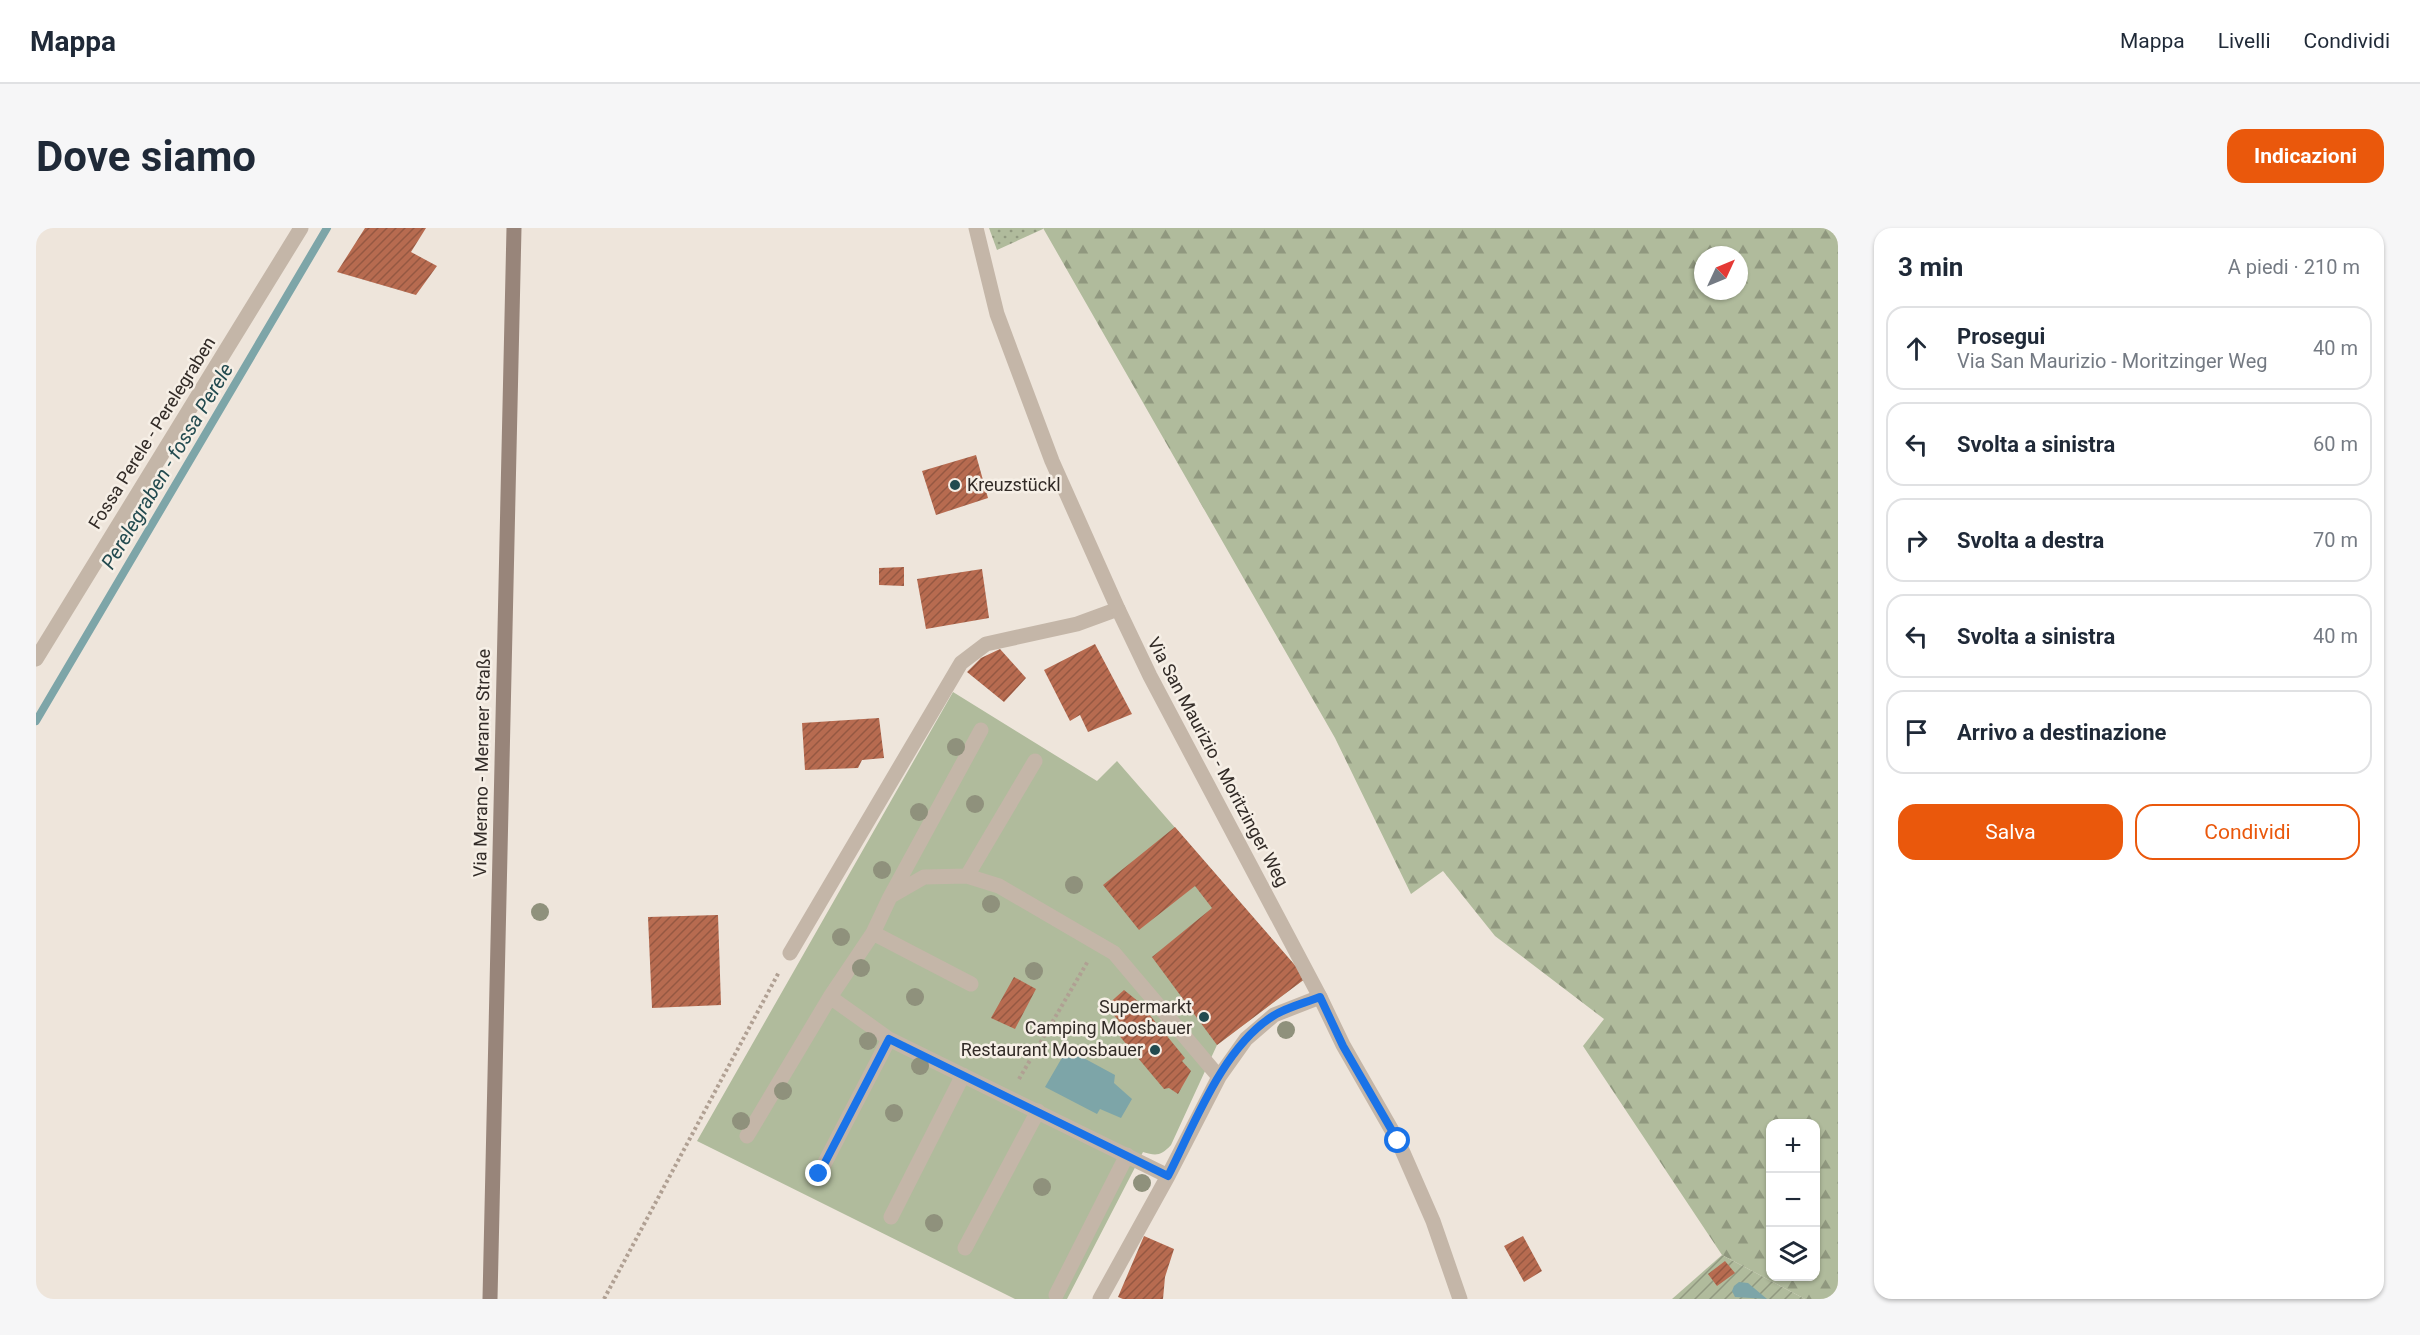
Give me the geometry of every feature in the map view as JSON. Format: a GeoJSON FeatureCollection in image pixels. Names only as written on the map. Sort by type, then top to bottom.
{"type":"FeatureCollection","features":[{"type":"Feature","properties":{"kind":"main road","name":"Via Merano - Meraner Straße"},"geometry":{"type":"LineString","coordinates":[[490,1299],[514,228]]}},
{"type":"Feature","properties":{"kind":"street","name":"Fossa Perele - Perelegraben"},"geometry":{"type":"LineString","coordinates":[[36,659],[301,228]]}},
{"type":"Feature","properties":{"kind":"street","name":"Via San Maurizio - Moritzinger Weg"},"geometry":{"type":"LineString","coordinates":[[976,228],[1000,325],[1052,461],[1118,609],[1150,676],[1320,997],[1343,1046],[1398,1141],[1433,1221],[1460,1299]]}},
{"type":"Feature","properties":{"kind":"street"},"geometry":{"type":"LineString","coordinates":[[790,953],[961,663],[986,644],[1077,624],[1118,609]]}},
{"type":"Feature","properties":{"kind":"street"},"geometry":{"type":"LineString","coordinates":[[747,1136],[830,997],[873,933],[890,897],[981,730]]}},
{"type":"Feature","properties":{"kind":"street"},"geometry":{"type":"LineString","coordinates":[[967,876],[1035,761]]}},
{"type":"Feature","properties":{"kind":"street"},"geometry":{"type":"LineString","coordinates":[[890,897],[924,877],[967,876],[999,886],[1114,953],[1219,1077]]}},
{"type":"Feature","properties":{"kind":"street"},"geometry":{"type":"LineString","coordinates":[[873,933],[971,984]]}},
{"type":"Feature","properties":{"kind":"street"},"geometry":{"type":"LineString","coordinates":[[830,997],[889,1039],[1168,1176]]}},
{"type":"Feature","properties":{"kind":"street"},"geometry":{"type":"LineString","coordinates":[[1100,1299],[1168,1176],[1219,1077],[1246,1039],[1274,1015],[1320,997]]}},
{"type":"Feature","properties":{"kind":"street"},"geometry":{"type":"LineString","coordinates":[[819,1174],[889,1039]]}},
{"type":"Feature","properties":{"kind":"street"},"geometry":{"type":"LineString","coordinates":[[891,1217],[963,1075]]}},
{"type":"Feature","properties":{"kind":"street"},"geometry":{"type":"LineString","coordinates":[[965,1248],[1038,1111]]}},
{"type":"Feature","properties":{"kind":"street"},"geometry":{"type":"LineString","coordinates":[[1056,1295],[1127,1155]]}},
{"type":"Feature","properties":{"kind":"path"},"geometry":{"type":"LineString","coordinates":[[604,1299],[790,953]]}},
{"type":"Feature","properties":{"kind":"path"},"geometry":{"type":"LineString","coordinates":[[1009,1096],[1088,960],[1114,953]]}},
{"type":"Feature","properties":{"kind":"green space"},"geometry":{"type":"Polygon","coordinates":[[[989,228],[1043,228],[1043,229],[997,250],[989,228]]]}},
{"type":"Feature","properties":{"kind":"green space"},"geometry":{"type":"Polygon","coordinates":[[[1043,228],[1838,228],[1838,1299],[1805,1299],[1771,1281],[1820,1281],[1820,1119],[1766,1119],[1766,1278],[1722,1255],[1583,1046],[1604,1019],[1495,936],[1443,871],[1411,894],[1335,738],[1043,228]]]}},
{"type":"Feature","properties":{"kind":"green space"},"geometry":{"type":"Polygon","coordinates":[[[953,692],[1097,781],[1117,761],[1306,978],[1217,1045],[1171,1145],[1158,1154],[1143,1152],[1067,1299],[1015,1299],[697,1141],[953,692]]]}},
{"type":"Feature","properties":{"kind":"green space"},"geometry":{"type":"Polygon","coordinates":[[[1722,1255],[1766,1278],[1766,1281],[1771,1281],[1805,1299],[1672,1299],[1722,1255]]]}},
{"type":"Feature","properties":{"kind":"water"},"geometry":{"type":"Polygon","coordinates":[[[1067,1049],[1115,1075],[1114,1083],[1132,1099],[1121,1118],[1100,1109],[1097,1114],[1045,1087],[1067,1049]]]}},
{"type":"Feature","properties":{"kind":"water"},"geometry":{"type":"Polygon","coordinates":[[[1739,1282],[1748,1283],[1767,1299],[1735,1297],[1732,1291],[1739,1282]]]}},
{"type":"Feature","properties":{"kind":"building"},"geometry":{"type":"Polygon","coordinates":[[[365,228],[426,228],[411,252],[437,266],[416,295],[337,272],[365,228]]]}},
{"type":"Feature","properties":{"kind":"building","name":"Kreuzstückl"},"geometry":{"type":"Polygon","coordinates":[[[976,455],[988,498],[936,515],[922,471],[976,455]]]}},
{"type":"Feature","properties":{"kind":"building"},"geometry":{"type":"Polygon","coordinates":[[[904,567],[904,586],[879,585],[879,568],[904,567]]]}},
{"type":"Feature","properties":{"kind":"building"},"geometry":{"type":"Polygon","coordinates":[[[982,569],[989,618],[926,629],[917,579],[982,569]]]}},
{"type":"Feature","properties":{"kind":"building"},"geometry":{"type":"Polygon","coordinates":[[[1095,644],[1132,714],[1088,732],[1080,715],[1070,721],[1044,670],[1095,644]]]}},
{"type":"Feature","properties":{"kind":"building"},"geometry":{"type":"Polygon","coordinates":[[[1000,649],[1026,678],[1004,702],[967,672],[981,658],[1000,649]]]}},
{"type":"Feature","properties":{"kind":"building"},"geometry":{"type":"Polygon","coordinates":[[[879,718],[884,758],[862,760],[858,768],[805,770],[802,723],[879,718]]]}},
{"type":"Feature","properties":{"kind":"building"},"geometry":{"type":"Polygon","coordinates":[[[1175,827],[1306,978],[1217,1045],[1152,957],[1212,908],[1195,886],[1139,930],[1103,885],[1175,827]]]}},
{"type":"Feature","properties":{"kind":"building"},"geometry":{"type":"Polygon","coordinates":[[[718,915],[721,1005],[652,1008],[648,917],[718,915]]]}},
{"type":"Feature","properties":{"kind":"building"},"geometry":{"type":"Polygon","coordinates":[[[1014,977],[1036,989],[1015,1029],[991,1018],[1014,977]]]}},
{"type":"Feature","properties":{"kind":"building","name":"Restaurant Moosbauer"},"geometry":{"type":"Polygon","coordinates":[[[1124,990],[1139,1002],[1185,1058],[1182,1061],[1191,1071],[1178,1094],[1169,1088],[1164,1089],[1117,1033],[1124,1027],[1106,1006],[1124,990]]]}},
{"type":"Feature","properties":{"kind":"building"},"geometry":{"type":"Polygon","coordinates":[[[1144,1236],[1174,1249],[1165,1277],[1163,1299],[1123,1299],[1118,1297],[1144,1236]]]}},
{"type":"Feature","properties":{"kind":"building"},"geometry":{"type":"Polygon","coordinates":[[[1523,1236],[1542,1271],[1524,1282],[1504,1246],[1523,1236]]]}},
{"type":"Feature","properties":{"kind":"building"},"geometry":{"type":"Polygon","coordinates":[[[1725,1261],[1735,1273],[1717,1286],[1708,1274],[1725,1261]]]}},
{"type":"Feature","properties":{"kind":"waterway","name":"Perelegraben - fossa Perele"},"geometry":{"type":"LineString","coordinates":[[36,721],[327,228]]}},
{"type":"Feature","properties":{"kind":"place","name":"Kreuzstückl"},"geometry":{"type":"Point","coordinates":[955,485]}},
{"type":"Feature","properties":{"kind":"place","name":"Supermarkt Camping Moosbauer"},"geometry":{"type":"Point","coordinates":[1204,1017]}},
{"type":"Feature","properties":{"kind":"place","name":"Restaurant Moosbauer"},"geometry":{"type":"Point","coordinates":[1155,1050]}},
{"type":"Feature","properties":{"kind":"route"},"geometry":{"type":"LineString","coordinates":[[819,1174],[889,1039],[1168,1176],[1219,1077],[1246,1039],[1274,1015],[1320,997],[1343,1046],[1398,1141]]}}]}
